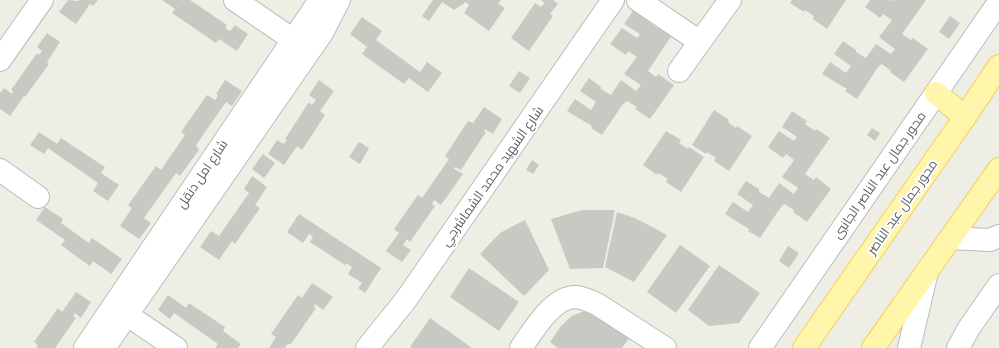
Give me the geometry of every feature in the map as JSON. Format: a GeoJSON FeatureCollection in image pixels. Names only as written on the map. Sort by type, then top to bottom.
{"type":"FeatureCollection","features":[{"type":"Feature","properties":{"kind":"main road","name":"محور جمال عبد الناصر"},"geometry":{"type":"LineString","coordinates":[[804,348],[999,66]]}},
{"type":"Feature","properties":{"kind":"main road"},"geometry":{"type":"LineString","coordinates":[[936,93],[965,117]]}},
{"type":"Feature","properties":{"kind":"main road"},"geometry":{"type":"LineString","coordinates":[[873,348],[999,169]]}},
{"type":"Feature","properties":{"kind":"street"},"geometry":{"type":"LineString","coordinates":[[0,60],[42,0]]}},
{"type":"Feature","properties":{"kind":"street"},"geometry":{"type":"LineString","coordinates":[[235,0],[301,45]]}},
{"type":"Feature","properties":{"kind":"street","name":"شارع امل دنقل"},"geometry":{"type":"LineString","coordinates":[[85,348],[120,310],[301,45],[320,0]]}},
{"type":"Feature","properties":{"kind":"street","name":"شارع امل دنقل"},"geometry":{"type":"LineString","coordinates":[[301,45],[322,33],[339,0]]}},
{"type":"Feature","properties":{"kind":"street","name":"شارع الشهيد محمد الشماشرجي"},"geometry":{"type":"LineString","coordinates":[[367,348],[406,301],[613,0]]}},
{"type":"Feature","properties":{"kind":"street"},"geometry":{"type":"LineString","coordinates":[[638,0],[700,42]]}},
{"type":"Feature","properties":{"kind":"street"},"geometry":{"type":"LineString","coordinates":[[679,71],[730,0]]}},
{"type":"Feature","properties":{"kind":"street","name":"محور جمال عبد الناصر الجانبى"},"geometry":{"type":"LineString","coordinates":[[760,348],[999,2]]}},
{"type":"Feature","properties":{"kind":"street"},"geometry":{"type":"LineString","coordinates":[[1,172],[38,197]]}},
{"type":"Feature","properties":{"kind":"street"},"geometry":{"type":"LineString","coordinates":[[951,238],[990,240],[999,236]]}},
{"type":"Feature","properties":{"kind":"street"},"geometry":{"type":"LineString","coordinates":[[909,348],[927,272]]}},
{"type":"Feature","properties":{"kind":"street"},"geometry":{"type":"LineString","coordinates":[[958,348],[969,328],[999,285]]}},
{"type":"Feature","properties":{"kind":"street"},"geometry":{"type":"LineString","coordinates":[[521,348],[546,314],[564,300],[575,297],[586,299],[597,304],[665,348]]}},
{"type":"Feature","properties":{"kind":"street"},"geometry":{"type":"LineString","coordinates":[[120,310],[176,348]]}},
{"type":"Feature","properties":{"kind":"street","name":"شارع امل دنقل"},"geometry":{"type":"LineString","coordinates":[[104,348],[120,310]]}},
{"type":"Feature","properties":{"kind":"building"},"geometry":{"type":"Polygon","coordinates":[[[68,0],[98,0],[93,6],[90,4],[76,24],[59,12],[68,0]]]}},
{"type":"Feature","properties":{"kind":"building"},"geometry":{"type":"Polygon","coordinates":[[[162,0],[190,0],[227,25],[225,28],[230,31],[235,25],[248,34],[237,51],[219,39],[216,43],[172,13],[175,9],[162,0]]]}},
{"type":"Feature","properties":{"kind":"building"},"geometry":{"type":"Polygon","coordinates":[[[433,0],[501,0],[498,4],[505,8],[489,31],[464,13],[469,5],[466,2],[454,10],[442,2],[429,21],[422,16],[433,0]]]}},
{"type":"Feature","properties":{"kind":"building"},"geometry":{"type":"Polygon","coordinates":[[[541,0],[553,0],[558,4],[550,14],[553,16],[529,51],[511,38],[535,3],[541,7],[545,3],[541,0]]]}},
{"type":"Feature","properties":{"kind":"building"},"geometry":{"type":"Polygon","coordinates":[[[792,0],[846,0],[827,29],[813,19],[814,16],[805,10],[804,12],[790,3],[792,0]]]}},
{"type":"Feature","properties":{"kind":"building"},"geometry":{"type":"Polygon","coordinates":[[[870,0],[926,0],[902,34],[911,40],[913,38],[928,49],[904,82],[882,64],[878,67],[857,99],[845,91],[847,89],[822,74],[830,62],[846,73],[851,66],[834,54],[843,41],[866,58],[876,44],[891,54],[895,49],[879,37],[892,20],[883,14],[880,18],[865,7],[870,0]]]}},
{"type":"Feature","properties":{"kind":"building"},"geometry":{"type":"Polygon","coordinates":[[[635,8],[650,18],[647,21],[657,28],[659,26],[672,35],[648,71],[656,77],[658,74],[674,85],[650,119],[635,109],[637,107],[627,101],[623,104],[602,135],[591,128],[592,126],[567,111],[575,99],[591,110],[596,102],[580,91],[589,78],[601,87],[601,89],[611,95],[621,80],[636,91],[641,85],[624,74],[637,57],[628,51],[626,55],[610,44],[622,28],[637,38],[640,34],[624,24],[635,8]]]}},
{"type":"Feature","properties":{"kind":"building"},"geometry":{"type":"Polygon","coordinates":[[[950,16],[960,23],[949,39],[939,32],[950,16]]]}},
{"type":"Feature","properties":{"kind":"building"},"geometry":{"type":"Polygon","coordinates":[[[362,17],[382,31],[376,40],[420,72],[427,62],[442,73],[428,92],[409,78],[404,84],[362,54],[367,47],[350,34],[362,17]]]}},
{"type":"Feature","properties":{"kind":"building"},"geometry":{"type":"Polygon","coordinates":[[[47,33],[60,42],[47,62],[49,64],[10,116],[0,109],[0,93],[4,88],[12,94],[13,91],[11,90],[37,53],[39,55],[42,51],[37,47],[47,33]]]}},
{"type":"Feature","properties":{"kind":"building"},"geometry":{"type":"Polygon","coordinates":[[[519,71],[530,78],[520,93],[509,86],[519,71]]]}},
{"type":"Feature","properties":{"kind":"building"},"geometry":{"type":"Polygon","coordinates":[[[225,80],[242,91],[232,106],[226,102],[196,145],[199,150],[180,176],[176,173],[144,218],[151,223],[139,239],[120,226],[132,208],[128,205],[156,166],[161,170],[185,135],[181,132],[207,95],[215,100],[218,96],[216,94],[225,80]]]}},
{"type":"Feature","properties":{"kind":"building"},"geometry":{"type":"Polygon","coordinates":[[[319,80],[334,91],[320,111],[325,115],[302,150],[297,146],[284,165],[268,154],[277,140],[284,144],[287,140],[285,139],[309,102],[312,105],[316,100],[309,95],[319,80]]]}},
{"type":"Feature","properties":{"kind":"building"},"geometry":{"type":"Polygon","coordinates":[[[484,107],[502,119],[493,134],[485,129],[484,131],[486,132],[461,170],[455,167],[454,169],[463,174],[441,205],[434,200],[432,204],[435,206],[410,242],[407,239],[403,245],[411,250],[402,262],[386,251],[399,233],[394,229],[418,195],[422,198],[449,159],[445,156],[468,121],[473,123],[484,107]]]}},
{"type":"Feature","properties":{"kind":"building"},"geometry":{"type":"Polygon","coordinates":[[[714,110],[729,120],[728,122],[736,128],[737,126],[752,136],[729,171],[714,161],[716,158],[707,152],[706,154],[692,145],[714,110]]]}},
{"type":"Feature","properties":{"kind":"building"},"geometry":{"type":"Polygon","coordinates":[[[792,111],[807,121],[805,124],[815,131],[816,129],[830,138],[805,174],[814,180],[816,177],[831,189],[807,222],[793,212],[794,210],[784,204],[760,238],[748,231],[749,229],[725,214],[733,202],[748,212],[753,205],[737,194],[746,181],[759,189],[759,192],[769,198],[779,183],[794,194],[798,188],[782,177],[794,160],[786,154],[783,158],[768,147],[779,131],[794,141],[797,137],[782,127],[792,111]]]}},
{"type":"Feature","properties":{"kind":"building"},"geometry":{"type":"Polygon","coordinates":[[[872,128],[880,133],[875,141],[867,135],[872,128]]]}},
{"type":"Feature","properties":{"kind":"building"},"geometry":{"type":"Polygon","coordinates":[[[666,131],[681,140],[679,143],[688,149],[689,147],[704,157],[681,192],[666,182],[668,179],[658,173],[657,175],[643,165],[666,131]]]}},
{"type":"Feature","properties":{"kind":"building"},"geometry":{"type":"Polygon","coordinates":[[[39,132],[57,144],[61,138],[105,167],[101,173],[119,185],[108,201],[93,191],[98,183],[48,148],[44,154],[30,145],[39,132]]]}},
{"type":"Feature","properties":{"kind":"building"},"geometry":{"type":"Polygon","coordinates":[[[359,142],[369,148],[360,164],[349,157],[359,142]]]}},
{"type":"Feature","properties":{"kind":"building"},"geometry":{"type":"Polygon","coordinates":[[[263,154],[275,163],[264,178],[252,169],[263,154]]]}},
{"type":"Feature","properties":{"kind":"building"},"geometry":{"type":"Polygon","coordinates":[[[532,160],[539,165],[533,174],[526,170],[532,160]]]}},
{"type":"Feature","properties":{"kind":"building"},"geometry":{"type":"Polygon","coordinates":[[[252,176],[267,187],[255,205],[260,208],[235,244],[232,241],[219,260],[200,247],[211,231],[219,236],[249,193],[244,189],[252,176]]]}},
{"type":"Feature","properties":{"kind":"building"},"geometry":{"type":"Polygon","coordinates":[[[45,207],[63,219],[61,223],[89,243],[92,238],[122,259],[111,274],[93,261],[90,266],[80,259],[61,245],[65,240],[36,220],[45,207]]]}},
{"type":"Feature","properties":{"kind":"building"},"geometry":{"type":"Polygon","coordinates":[[[582,210],[615,210],[603,268],[570,269],[551,219],[582,210]]]}},
{"type":"Feature","properties":{"kind":"building"},"geometry":{"type":"Polygon","coordinates":[[[617,212],[635,218],[667,235],[634,282],[605,267],[617,212]]]}},
{"type":"Feature","properties":{"kind":"building"},"geometry":{"type":"Polygon","coordinates":[[[299,214],[381,268],[365,293],[358,288],[362,283],[348,274],[352,267],[346,263],[345,265],[310,242],[313,237],[309,234],[303,243],[287,232],[299,214]]]}},
{"type":"Feature","properties":{"kind":"building"},"geometry":{"type":"Polygon","coordinates":[[[525,220],[549,270],[524,296],[480,254],[500,233],[525,220]]]}},
{"type":"Feature","properties":{"kind":"building"},"geometry":{"type":"Polygon","coordinates":[[[680,245],[710,266],[676,313],[647,292],[680,245]]]}},
{"type":"Feature","properties":{"kind":"building"},"geometry":{"type":"Polygon","coordinates":[[[788,246],[799,253],[789,268],[779,261],[788,246]]]}},
{"type":"Feature","properties":{"kind":"building"},"geometry":{"type":"Polygon","coordinates":[[[719,265],[760,293],[739,323],[709,326],[688,310],[719,265]]]}},
{"type":"Feature","properties":{"kind":"building"},"geometry":{"type":"Polygon","coordinates":[[[469,268],[519,302],[499,331],[450,297],[469,268]]]}},
{"type":"Feature","properties":{"kind":"building"},"geometry":{"type":"Polygon","coordinates":[[[312,283],[333,297],[323,310],[315,304],[314,307],[316,308],[291,344],[288,344],[285,347],[286,348],[269,348],[276,337],[271,334],[298,295],[302,298],[312,283]]]}},
{"type":"Feature","properties":{"kind":"building"},"geometry":{"type":"Polygon","coordinates":[[[76,292],[91,302],[81,318],[75,313],[73,316],[76,318],[55,348],[36,348],[38,345],[34,342],[58,308],[62,312],[76,292]]]}},
{"type":"Feature","properties":{"kind":"building"},"geometry":{"type":"Polygon","coordinates":[[[168,295],[186,308],[189,303],[225,327],[223,331],[241,344],[238,348],[215,348],[218,344],[174,313],[170,319],[158,310],[168,295]]]}},
{"type":"Feature","properties":{"kind":"building"},"geometry":{"type":"Polygon","coordinates":[[[582,312],[594,312],[630,337],[622,348],[558,348],[550,342],[561,326],[572,316],[582,312]]]}},
{"type":"Feature","properties":{"kind":"building"},"geometry":{"type":"Polygon","coordinates":[[[430,318],[472,348],[410,347],[430,318]]]}}]}
